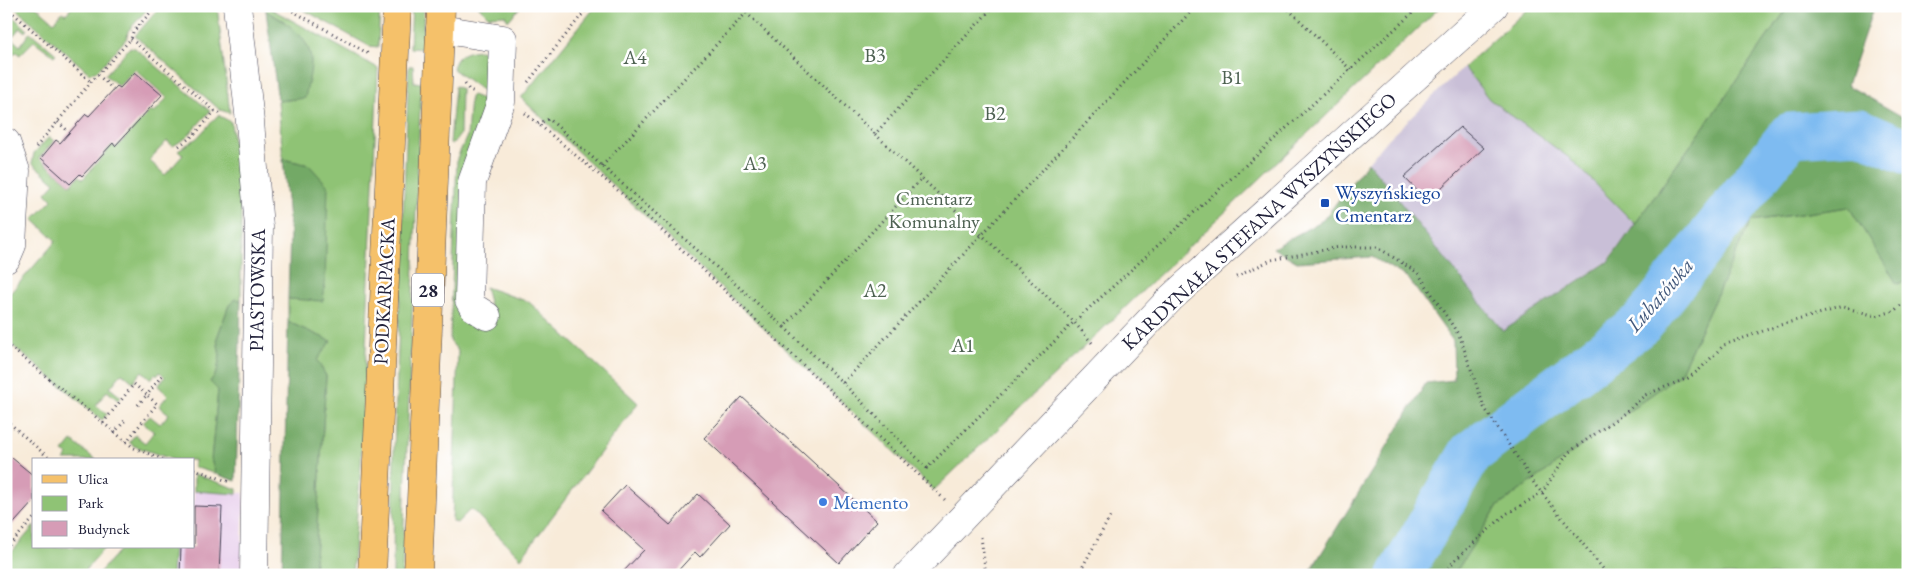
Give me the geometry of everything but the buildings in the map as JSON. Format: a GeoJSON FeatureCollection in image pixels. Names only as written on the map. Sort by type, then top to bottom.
{"type":"FeatureCollection","features":[{"type":"Feature","properties":{"kind":"main road","name":"PODKARPACKA"},"geometry":{"type":"LineString","coordinates":[[372,575],[397,6]]}},
{"type":"Feature","properties":{"kind":"main road","name":"28"},"geometry":{"type":"LineString","coordinates":[[418,575],[441,18]]}},
{"type":"Feature","properties":{"kind":"street","name":"PIASTOWSKA"},"geometry":{"type":"LineString","coordinates":[[237,6],[259,227],[254,575]]}},
{"type":"Feature","properties":{"kind":"street","name":"KARDYNAŁA STEFANA WYSZYŃSKIEGO"},"geometry":{"type":"LineString","coordinates":[[908,575],[1171,298],[1494,6]]}},
{"type":"Feature","properties":{"kind":"street"},"geometry":{"type":"LineString","coordinates":[[441,18],[503,39],[506,101],[472,182],[469,300],[473,307],[486,316]]}},
{"type":"Feature","properties":{"kind":"street"},"geometry":{"type":"LineString","coordinates":[[6,142],[16,170],[12,245],[6,259]]}},
{"type":"Feature","properties":{"kind":"path"},"geometry":{"type":"LineString","coordinates":[[16,170],[91,82],[131,39],[133,32],[156,6]]}},
{"type":"Feature","properties":{"kind":"path"},"geometry":{"type":"LineString","coordinates":[[284,6],[374,56]]}},
{"type":"Feature","properties":{"kind":"path"},"geometry":{"type":"LineString","coordinates":[[506,101],[589,6]]}},
{"type":"Feature","properties":{"kind":"path"},"geometry":{"type":"LineString","coordinates":[[739,6],[1074,322],[1094,345]]}},
{"type":"Feature","properties":{"kind":"path"},"geometry":{"type":"LineString","coordinates":[[875,134],[994,6]]}},
{"type":"Feature","properties":{"kind":"path"},"geometry":{"type":"LineString","coordinates":[[843,383],[1196,6]]}},
{"type":"Feature","properties":{"kind":"path"},"geometry":{"type":"LineString","coordinates":[[1285,6],[1352,71]]}},
{"type":"Feature","properties":{"kind":"path"},"geometry":{"type":"LineString","coordinates":[[538,124],[549,118],[784,327],[843,383],[927,468],[1074,322],[1352,71],[1420,6]]}},
{"type":"Feature","properties":{"kind":"path"},"geometry":{"type":"LineString","coordinates":[[6,7],[91,82]]}},
{"type":"Feature","properties":{"kind":"path"},"geometry":{"type":"LineString","coordinates":[[602,166],[746,12]]}},
{"type":"Feature","properties":{"kind":"path"},"geometry":{"type":"LineString","coordinates":[[131,39],[215,111],[234,120],[250,122]]}},
{"type":"Feature","properties":{"kind":"path"},"geometry":{"type":"LineString","coordinates":[[98,75],[113,90]]}},
{"type":"Feature","properties":{"kind":"path"},"geometry":{"type":"LineString","coordinates":[[463,82],[469,90],[506,101],[538,124],[633,204],[949,504]]}},
{"type":"Feature","properties":{"kind":"path"},"geometry":{"type":"LineString","coordinates":[[179,146],[194,135],[215,111]]}},
{"type":"Feature","properties":{"kind":"path"},"geometry":{"type":"LineString","coordinates":[[58,122],[69,132]]}},
{"type":"Feature","properties":{"kind":"path"},"geometry":{"type":"LineString","coordinates":[[784,327],[921,179]]}},
{"type":"Feature","properties":{"kind":"path"},"geometry":{"type":"LineString","coordinates":[[1234,278],[1271,260],[1340,247],[1377,247],[1418,273],[1460,337],[1484,407],[1536,486],[1608,575]]}},
{"type":"Feature","properties":{"kind":"path"},"geometry":{"type":"LineString","coordinates":[[1442,575],[1455,560],[1506,514],[1542,493],[1568,453],[1626,412],[1645,394],[1688,378],[1700,370],[1724,345],[1780,325],[1843,307],[1876,316],[1894,311],[1908,299]]}},
{"type":"Feature","properties":{"kind":"path"},"geometry":{"type":"LineString","coordinates":[[6,344],[134,448],[160,458]]}},
{"type":"Feature","properties":{"kind":"path"},"geometry":{"type":"LineString","coordinates":[[136,407],[163,374]]}},
{"type":"Feature","properties":{"kind":"path"},"geometry":{"type":"LineString","coordinates":[[103,423],[134,384],[158,404],[126,442]]}},
{"type":"Feature","properties":{"kind":"path"},"geometry":{"type":"LineString","coordinates":[[114,433],[127,418]]}},
{"type":"Feature","properties":{"kind":"path"},"geometry":{"type":"LineString","coordinates":[[6,420],[50,458]]}},
{"type":"Feature","properties":{"kind":"path"},"geometry":{"type":"LineString","coordinates":[[1078,575],[1110,517]]}},
{"type":"Feature","properties":{"kind":"path"},"geometry":{"type":"LineString","coordinates":[[6,549],[32,520]]}},
{"type":"Feature","properties":{"kind":"path"},"geometry":{"type":"LineString","coordinates":[[980,532],[986,575]]}},
{"type":"Feature","properties":{"kind":"shaded area"},"geometry":{"type":"Polygon","coordinates":[[[1464,67],[1489,99],[1572,160],[1635,224],[1608,261],[1503,331],[1368,162],[1384,143],[1464,67]]]}},
{"type":"Feature","properties":{"kind":"shaded area"},"geometry":{"type":"Polygon","coordinates":[[[195,491],[244,493],[241,575],[172,575],[174,548],[195,548],[195,491]]]}},
{"type":"Feature","properties":{"kind":"green space"},"geometry":{"type":"Polygon","coordinates":[[[13,6],[36,6],[54,22],[62,12],[66,14],[73,6],[150,6],[128,31],[127,38],[97,71],[89,73],[13,6]]]}},
{"type":"Feature","properties":{"kind":"green space"},"geometry":{"type":"Polygon","coordinates":[[[161,6],[217,6],[230,113],[220,110],[135,36],[161,6]]]}},
{"type":"Feature","properties":{"kind":"green space"},"geometry":{"type":"Polygon","coordinates":[[[266,6],[378,68],[361,466],[352,575],[314,575],[326,376],[317,360],[330,341],[288,322],[288,299],[323,300],[309,165],[283,159],[278,101],[305,98],[284,21],[266,11],[266,6]]]}},
{"type":"Feature","properties":{"kind":"green space"},"geometry":{"type":"Polygon","coordinates":[[[297,6],[380,6],[378,47],[369,46],[297,6]]]}},
{"type":"Feature","properties":{"kind":"green space"},"geometry":{"type":"Polygon","coordinates":[[[412,6],[424,6],[422,49],[410,48],[412,6]]]}},
{"type":"Feature","properties":{"kind":"green space"},"geometry":{"type":"Polygon","coordinates":[[[478,6],[521,6],[508,21],[505,15],[488,16],[478,6]]]}},
{"type":"Feature","properties":{"kind":"green space","name":"Cmentarz Komunalny"},"geometry":{"type":"Polygon","coordinates":[[[596,6],[1441,6],[934,490],[521,98],[596,6]]]}},
{"type":"Feature","properties":{"kind":"green space"},"geometry":{"type":"Polygon","coordinates":[[[1531,6],[1789,6],[1635,224],[1572,160],[1489,99],[1464,67],[1531,6]]]}},
{"type":"Feature","properties":{"kind":"green space"},"geometry":{"type":"Polygon","coordinates":[[[1789,6],[1874,6],[1847,85],[1908,120],[1908,282],[1897,284],[1849,207],[1751,221],[1680,374],[1497,507],[1454,575],[1308,575],[1426,383],[1454,380],[1453,341],[1408,278],[1372,257],[1297,262],[1273,248],[1323,220],[1368,162],[1503,331],[1609,261],[1789,6]]]}},
{"type":"Feature","properties":{"kind":"green space"},"geometry":{"type":"Polygon","coordinates":[[[6,11],[27,29],[25,32],[20,28],[11,38],[20,46],[30,32],[56,54],[54,56],[34,41],[20,55],[16,52],[12,55],[6,50],[6,11]]]}},
{"type":"Feature","properties":{"kind":"green space"},"geometry":{"type":"Polygon","coordinates":[[[266,11],[289,25],[307,45],[311,62],[305,98],[278,101],[266,11]]]}},
{"type":"Feature","properties":{"kind":"green space"},"geometry":{"type":"Polygon","coordinates":[[[130,47],[135,48],[210,111],[186,138],[173,146],[167,141],[149,160],[165,175],[183,155],[178,150],[197,138],[218,115],[231,122],[241,212],[241,300],[236,299],[229,305],[217,338],[220,356],[217,372],[210,382],[218,390],[211,460],[216,474],[195,467],[195,458],[168,458],[134,446],[129,442],[135,435],[145,443],[154,432],[143,423],[150,416],[160,424],[169,414],[159,406],[168,395],[158,386],[165,377],[160,372],[151,379],[142,371],[133,382],[122,373],[110,388],[121,397],[118,400],[107,391],[96,405],[107,414],[102,420],[6,340],[6,298],[56,241],[33,219],[52,200],[46,193],[55,183],[32,163],[34,153],[49,137],[54,141],[39,158],[71,185],[79,176],[83,179],[112,145],[116,148],[150,111],[154,113],[167,98],[135,69],[119,86],[105,75],[130,47]]]}},
{"type":"Feature","properties":{"kind":"green space"},"geometry":{"type":"Polygon","coordinates":[[[481,50],[491,57],[492,96],[453,69],[460,56],[467,52],[481,50]]]}},
{"type":"Feature","properties":{"kind":"green space"},"geometry":{"type":"Polygon","coordinates":[[[409,66],[413,66],[414,82],[421,83],[402,575],[393,575],[394,451],[409,66]]]}},
{"type":"Feature","properties":{"kind":"green space"},"geometry":{"type":"Polygon","coordinates":[[[455,86],[461,89],[460,135],[452,144],[450,143],[455,86]]]}},
{"type":"Feature","properties":{"kind":"green space"},"geometry":{"type":"Polygon","coordinates":[[[472,95],[493,103],[461,309],[463,319],[472,325],[490,325],[491,310],[485,287],[529,302],[638,403],[521,558],[471,509],[457,523],[452,521],[458,351],[450,341],[457,158],[467,136],[470,97],[472,95]]]}},
{"type":"Feature","properties":{"kind":"green space"},"geometry":{"type":"Polygon","coordinates":[[[283,159],[309,165],[328,186],[323,301],[288,299],[290,230],[283,159]]]}},
{"type":"Feature","properties":{"kind":"green space"},"geometry":{"type":"Polygon","coordinates":[[[1849,207],[1897,283],[1908,282],[1908,575],[1454,575],[1497,507],[1680,374],[1751,221],[1849,207]]]}},
{"type":"Feature","properties":{"kind":"green space"},"geometry":{"type":"Polygon","coordinates":[[[236,299],[241,300],[236,481],[216,474],[211,460],[218,390],[210,382],[217,372],[220,356],[217,338],[229,305],[236,299]]]}},
{"type":"Feature","properties":{"kind":"green space"},"geometry":{"type":"Polygon","coordinates":[[[288,322],[331,341],[317,360],[326,376],[314,575],[282,575],[288,322]]]}},
{"type":"Feature","properties":{"kind":"green space"},"geometry":{"type":"Polygon","coordinates":[[[72,441],[93,458],[66,458],[68,455],[63,452],[72,441]]]}},
{"type":"Feature","properties":{"kind":"green space"},"geometry":{"type":"Polygon","coordinates":[[[195,474],[237,489],[237,494],[195,491],[195,474]]]}},
{"type":"Feature","properties":{"kind":"green space"},"geometry":{"type":"Polygon","coordinates":[[[32,528],[32,548],[104,548],[81,575],[6,575],[6,559],[32,528]]]}},
{"type":"Feature","properties":{"kind":"green space"},"geometry":{"type":"Polygon","coordinates":[[[121,548],[174,548],[172,575],[97,575],[121,548]]]}},
{"type":"Feature","properties":{"kind":"waterway","name":"Lubatówka"},"geometry":{"type":"LineString","coordinates":[[1400,575],[1471,453],[1643,322],[1790,135],[1860,131],[1908,152]]}},
{"type":"Feature","properties":{"kind":"place","name":"Wyszyńskiego Cmentarz"},"geometry":{"type":"Point","coordinates":[1325,203]}},
{"type":"Feature","properties":{"kind":"place","name":"Memento"},"geometry":{"type":"Point","coordinates":[823,502]}},
{"type":"Feature","properties":{"kind":"park label","name":"B3"},"geometry":{"type":"Point","coordinates":[875,55]}},
{"type":"Feature","properties":{"kind":"park label","name":"A4"},"geometry":{"type":"Point","coordinates":[635,57]}},
{"type":"Feature","properties":{"kind":"park label","name":"B1"},"geometry":{"type":"Point","coordinates":[1232,77]}},
{"type":"Feature","properties":{"kind":"park label","name":"B2"},"geometry":{"type":"Point","coordinates":[995,113]}},
{"type":"Feature","properties":{"kind":"park label","name":"A3"},"geometry":{"type":"Point","coordinates":[755,163]}},
{"type":"Feature","properties":{"kind":"park label","name":"A2"},"geometry":{"type":"Point","coordinates":[875,290]}},
{"type":"Feature","properties":{"kind":"park label","name":"A1"},"geometry":{"type":"Point","coordinates":[963,345]}}]}
